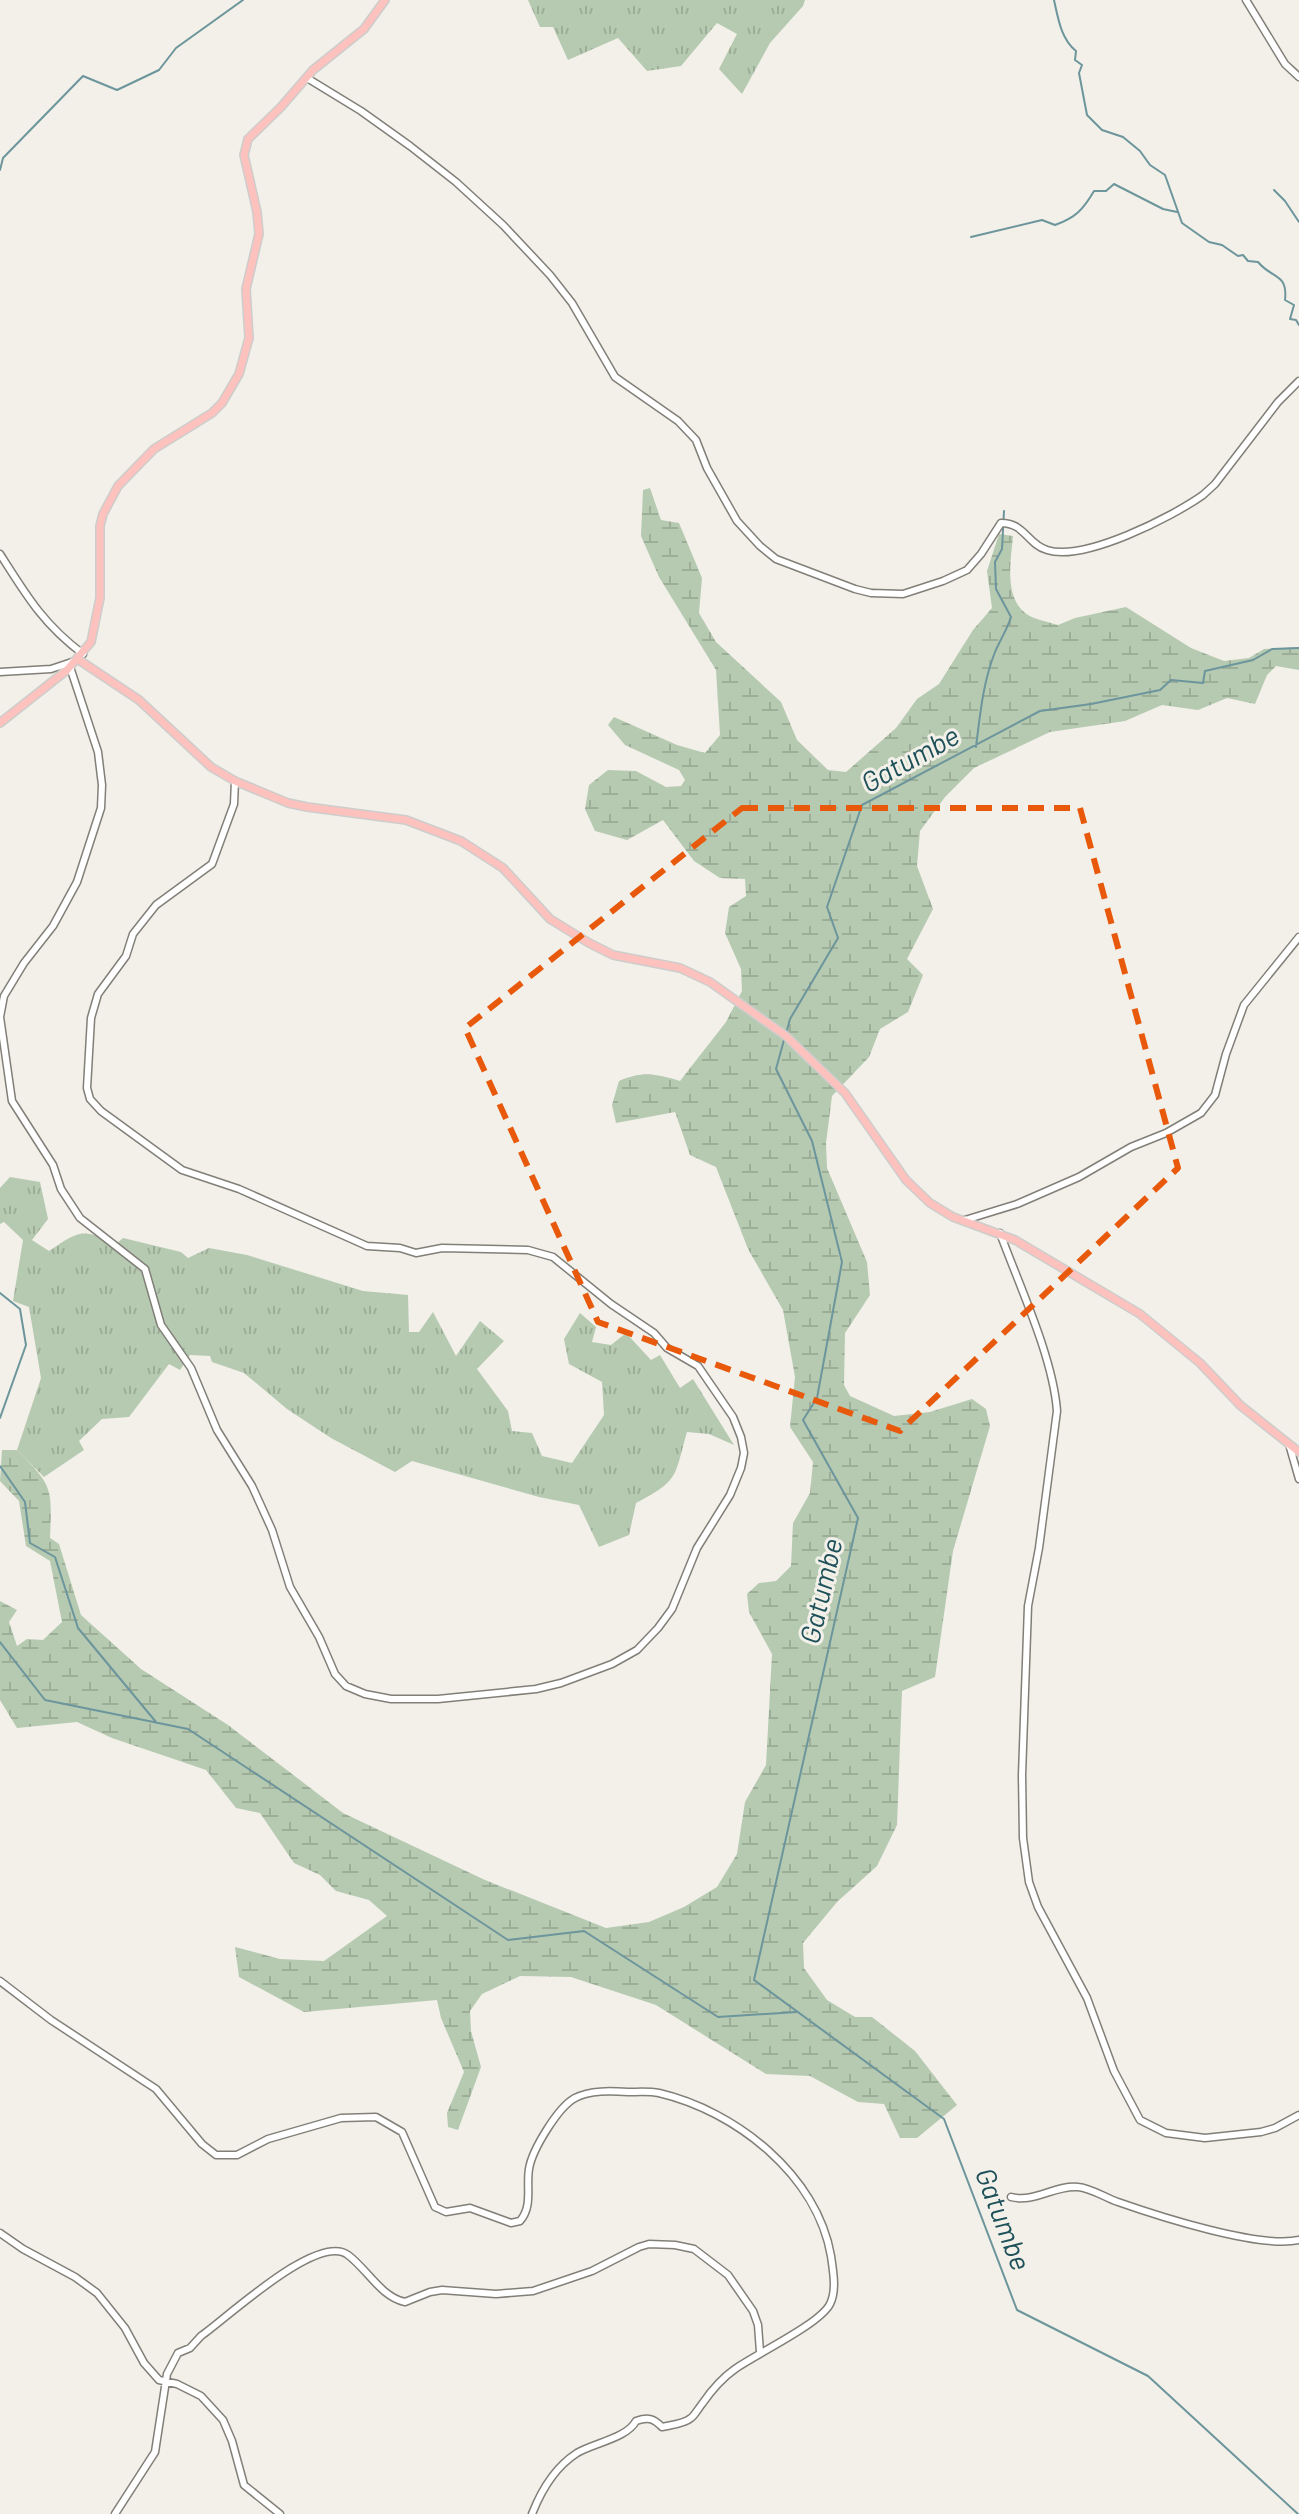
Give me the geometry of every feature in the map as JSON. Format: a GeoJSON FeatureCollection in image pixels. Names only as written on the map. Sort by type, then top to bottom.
{"type":"FeatureCollection","features":[{"type":"Feature","properties":{"kind":"main road"},"geometry":{"type":"LineString","coordinates":[[0,723],[70,667],[91,642],[100,598],[100,526],[110,499],[128,474],[154,449],[212,413],[222,403],[239,374],[249,338],[246,289],[259,234],[257,212],[245,166],[245,146],[256,130],[307,78],[364,29],[385,0]]}},
{"type":"Feature","properties":{"kind":"main road"},"geometry":{"type":"LineString","coordinates":[[81,657],[125,690],[211,767],[235,781],[288,803],[406,820],[461,841],[503,868],[550,919],[589,943],[613,955],[680,968],[710,982],[786,1036],[845,1093],[920,1195],[943,1211],[1000,1233],[1153,1323],[1200,1363],[1240,1405],[1299,1452]]}},
{"type":"Feature","properties":{"kind":"street"},"geometry":{"type":"LineString","coordinates":[[1246,0],[1285,64],[1299,77]]}},
{"type":"Feature","properties":{"kind":"street"},"geometry":{"type":"LineString","coordinates":[[307,78],[410,146],[503,225],[572,303],[615,377],[678,421],[696,440],[707,468],[737,521],[760,546],[776,559],[855,589],[903,594],[957,575],[974,563],[1001,523],[1013,524],[1041,547],[1054,551],[1079,551],[1117,540],[1203,495],[1215,484],[1278,402],[1299,381]]}},
{"type":"Feature","properties":{"kind":"street"},"geometry":{"type":"LineString","coordinates":[[0,554],[36,612],[81,657],[51,669],[0,672]]}},
{"type":"Feature","properties":{"kind":"street"},"geometry":{"type":"LineString","coordinates":[[70,667],[98,752],[101,808],[77,882],[53,926],[24,963],[4,996],[0,1017],[15,1107],[53,1165],[61,1189],[80,1218],[139,1261],[145,1269],[161,1325],[191,1368],[217,1430],[252,1486],[272,1530],[290,1587],[319,1637],[338,1679],[365,1694],[391,1699],[438,1699],[536,1689],[612,1664],[637,1650],[672,1609],[697,1548],[730,1495],[741,1468],[744,1453],[737,1427],[698,1366],[674,1353],[654,1333],[611,1304],[553,1257],[528,1250],[442,1248],[416,1253],[400,1248],[367,1246],[239,1189],[182,1170],[101,1111],[90,1099],[87,1088],[89,1027],[98,994],[126,956],[133,934],[156,905],[212,864],[234,804],[235,781]]}},
{"type":"Feature","properties":{"kind":"street"},"geometry":{"type":"LineString","coordinates":[[965,1220],[1017,1204],[1079,1177],[1131,1147],[1166,1133],[1201,1113],[1215,1095],[1244,1005],[1299,937]]}},
{"type":"Feature","properties":{"kind":"street"},"geometry":{"type":"LineString","coordinates":[[1000,1233],[1044,1354],[1057,1411],[1028,1606],[1022,1775],[1025,1862],[1029,1882],[1038,1907],[1087,1998],[1114,2071],[1140,2120],[1166,2133],[1205,2138],[1261,2132],[1299,2115]]}},
{"type":"Feature","properties":{"kind":"street"},"geometry":{"type":"LineString","coordinates":[[1289,1444],[1299,1479]]}},
{"type":"Feature","properties":{"kind":"street"},"geometry":{"type":"LineString","coordinates":[[0,1981],[59,2026],[156,2089],[202,2144],[216,2155],[237,2155],[268,2139],[341,2118],[376,2117],[402,2132],[432,2204],[446,2212],[470,2208],[511,2223],[520,2221],[528,2207],[529,2167],[550,2126],[573,2099],[593,2092],[658,2093],[700,2108],[738,2128],[768,2149],[800,2184],[828,2242],[834,2273],[828,2308],[789,2338],[760,2352],[717,2386],[689,2420],[662,2427],[654,2419],[636,2421],[634,2426],[616,2438],[607,2438],[572,2457],[540,2492],[532,2514]]}},
{"type":"Feature","properties":{"kind":"street"},"geometry":{"type":"LineString","coordinates":[[1011,2197],[1023,2200],[1078,2187],[1150,2213],[1208,2229],[1288,2243],[1299,2240]]}},
{"type":"Feature","properties":{"kind":"street"},"geometry":{"type":"LineString","coordinates":[[0,2233],[97,2293],[125,2328],[144,2363],[159,2380],[201,2396],[223,2420],[244,2485],[280,2514]]}},
{"type":"Feature","properties":{"kind":"street"},"geometry":{"type":"LineString","coordinates":[[115,2514],[155,2452],[167,2374],[178,2353],[190,2348],[201,2336],[294,2265],[335,2251],[349,2255],[387,2293],[405,2302],[442,2290],[496,2294],[533,2291],[592,2271],[649,2244],[694,2249],[728,2275],[743,2295],[758,2325],[760,2352]]}},
{"type":"Feature","properties":{"kind":"highlighted area"},"geometry":{"type":"Polygon","coordinates":[[[742,808],[1080,808],[1178,1168],[900,1431],[598,1322],[465,1028],[742,808]]]}},
{"type":"Feature","properties":{"kind":"green space"},"geometry":{"type":"Polygon","coordinates":[[[528,0],[805,0],[770,43],[742,94],[719,69],[737,34],[717,23],[681,66],[647,71],[618,38],[568,60],[553,27],[540,27],[528,0]]]}},
{"type":"Feature","properties":{"kind":"green space"},"geometry":{"type":"Polygon","coordinates":[[[650,488],[661,520],[679,523],[702,578],[699,613],[716,642],[781,702],[797,740],[828,770],[846,772],[896,728],[917,699],[939,684],[973,630],[992,608],[987,571],[999,534],[1013,536],[1010,567],[1012,589],[1020,608],[1035,618],[1058,625],[1075,618],[1126,607],[1191,648],[1224,661],[1249,658],[1264,649],[1299,647],[1299,670],[1276,666],[1267,675],[1255,704],[1227,698],[1198,710],[1162,705],[1125,721],[1050,732],[974,768],[945,797],[920,831],[917,866],[933,909],[907,959],[923,975],[908,1012],[880,1029],[869,1057],[832,1096],[826,1143],[827,1168],[867,1262],[870,1295],[845,1333],[844,1385],[850,1396],[894,1416],[930,1412],[972,1399],[986,1409],[990,1426],[953,1551],[935,1677],[902,1691],[897,1825],[877,1866],[837,1902],[803,1943],[804,1968],[827,2000],[855,2017],[872,2017],[915,2051],[957,2105],[917,2138],[900,2138],[884,2104],[858,2102],[810,2076],[766,2074],[656,2005],[571,1977],[520,1976],[482,1994],[470,2011],[471,2031],[481,2067],[458,2130],[448,2127],[447,2113],[464,2072],[441,2018],[437,2000],[304,2012],[239,1977],[235,1947],[280,1959],[324,1961],[387,1916],[369,1900],[336,1891],[320,1875],[294,1863],[260,1813],[236,1808],[206,1770],[112,1738],[77,1722],[17,1728],[0,1700],[0,1601],[17,1610],[9,1622],[17,1646],[27,1639],[43,1640],[62,1622],[50,1561],[26,1546],[19,1501],[0,1481],[2,1450],[17,1450],[38,1472],[48,1489],[50,1538],[59,1544],[81,1615],[141,1669],[228,1725],[343,1813],[485,1880],[606,1928],[649,1922],[684,1907],[717,1887],[737,1854],[745,1802],[766,1765],[772,1654],[749,1612],[747,1594],[759,1583],[776,1581],[791,1566],[793,1523],[810,1493],[813,1462],[790,1427],[795,1377],[783,1310],[748,1249],[716,1167],[690,1155],[675,1112],[616,1123],[612,1105],[619,1081],[627,1078],[649,1075],[680,1081],[726,1022],[742,991],[741,969],[725,933],[729,907],[746,896],[745,879],[720,878],[694,861],[663,820],[627,840],[595,831],[585,809],[589,785],[608,770],[636,771],[666,787],[681,786],[685,780],[679,770],[625,745],[608,725],[614,717],[677,745],[705,753],[720,735],[716,670],[659,577],[641,536],[643,490],[650,488]]]}},
{"type":"Feature","properties":{"kind":"green space"},"geometry":{"type":"Polygon","coordinates":[[[10,1177],[40,1182],[48,1219],[32,1240],[49,1251],[82,1234],[96,1235],[116,1244],[123,1238],[181,1252],[188,1258],[209,1248],[247,1255],[363,1291],[408,1295],[409,1332],[419,1332],[433,1312],[456,1356],[480,1321],[504,1341],[477,1369],[508,1411],[512,1431],[532,1433],[542,1456],[572,1463],[604,1415],[602,1382],[569,1364],[564,1339],[580,1313],[596,1327],[592,1342],[611,1345],[626,1333],[651,1360],[660,1355],[680,1388],[693,1379],[734,1445],[709,1434],[687,1432],[673,1476],[661,1489],[636,1503],[629,1535],[599,1547],[579,1505],[539,1497],[412,1461],[395,1472],[331,1438],[287,1409],[244,1373],[212,1362],[210,1356],[190,1355],[180,1370],[169,1364],[129,1417],[102,1419],[79,1441],[84,1450],[44,1477],[17,1450],[41,1378],[29,1307],[13,1301],[23,1240],[4,1222],[0,1224],[0,1188],[10,1177]]]}},
{"type":"Feature","properties":{"kind":"waterway"},"geometry":{"type":"LineString","coordinates":[[0,170],[3,158],[83,76],[117,90],[159,70],[176,48],[243,0]]}},
{"type":"Feature","properties":{"kind":"waterway","name":"Gatumbe"},"geometry":{"type":"LineString","coordinates":[[1054,0],[1064,34],[1076,51],[1075,60],[1082,65],[1079,73],[1087,115],[1102,130],[1123,137],[1140,151],[1150,165],[1165,175],[1182,223],[1209,242],[1222,245],[1238,256],[1243,255],[1248,261],[1258,262],[1281,281],[1285,300],[1294,305],[1290,319],[1296,320],[1299,325]]}},
{"type":"Feature","properties":{"kind":"waterway"},"geometry":{"type":"LineString","coordinates":[[971,237],[1042,220],[1055,225],[1078,212],[1094,191],[1106,191],[1114,184],[1163,209],[1177,212]]}},
{"type":"Feature","properties":{"kind":"waterway"},"geometry":{"type":"LineString","coordinates":[[1274,190],[1299,222]]}},
{"type":"Feature","properties":{"kind":"waterway"},"geometry":{"type":"LineString","coordinates":[[976,747],[988,675],[1011,617],[996,589],[995,562],[1002,549],[1004,511]]}},
{"type":"Feature","properties":{"kind":"waterway","name":"Gatumbe"},"geometry":{"type":"LineString","coordinates":[[786,1034],[790,1019],[838,938],[827,907],[862,805],[1040,711],[1160,690],[1171,680],[1203,683],[1205,671],[1253,660],[1272,649],[1299,648]]}},
{"type":"Feature","properties":{"kind":"waterway","name":"Gatumbe"},"geometry":{"type":"LineString","coordinates":[[784,1040],[776,1069],[812,1141],[842,1262],[817,1398],[803,1420],[858,1518],[754,1980],[944,2119],[1017,2310],[1148,2376],[1298,2514]]}},
{"type":"Feature","properties":{"kind":"waterway"},"geometry":{"type":"LineString","coordinates":[[0,1293],[20,1309],[26,1345],[0,1418]]}},
{"type":"Feature","properties":{"kind":"waterway"},"geometry":{"type":"LineString","coordinates":[[0,1466],[25,1502],[30,1543],[55,1557],[78,1628],[156,1722]]}},
{"type":"Feature","properties":{"kind":"waterway"},"geometry":{"type":"LineString","coordinates":[[0,1642],[45,1700],[188,1729],[508,1940],[584,1931],[718,2017],[797,2012]]}}]}
